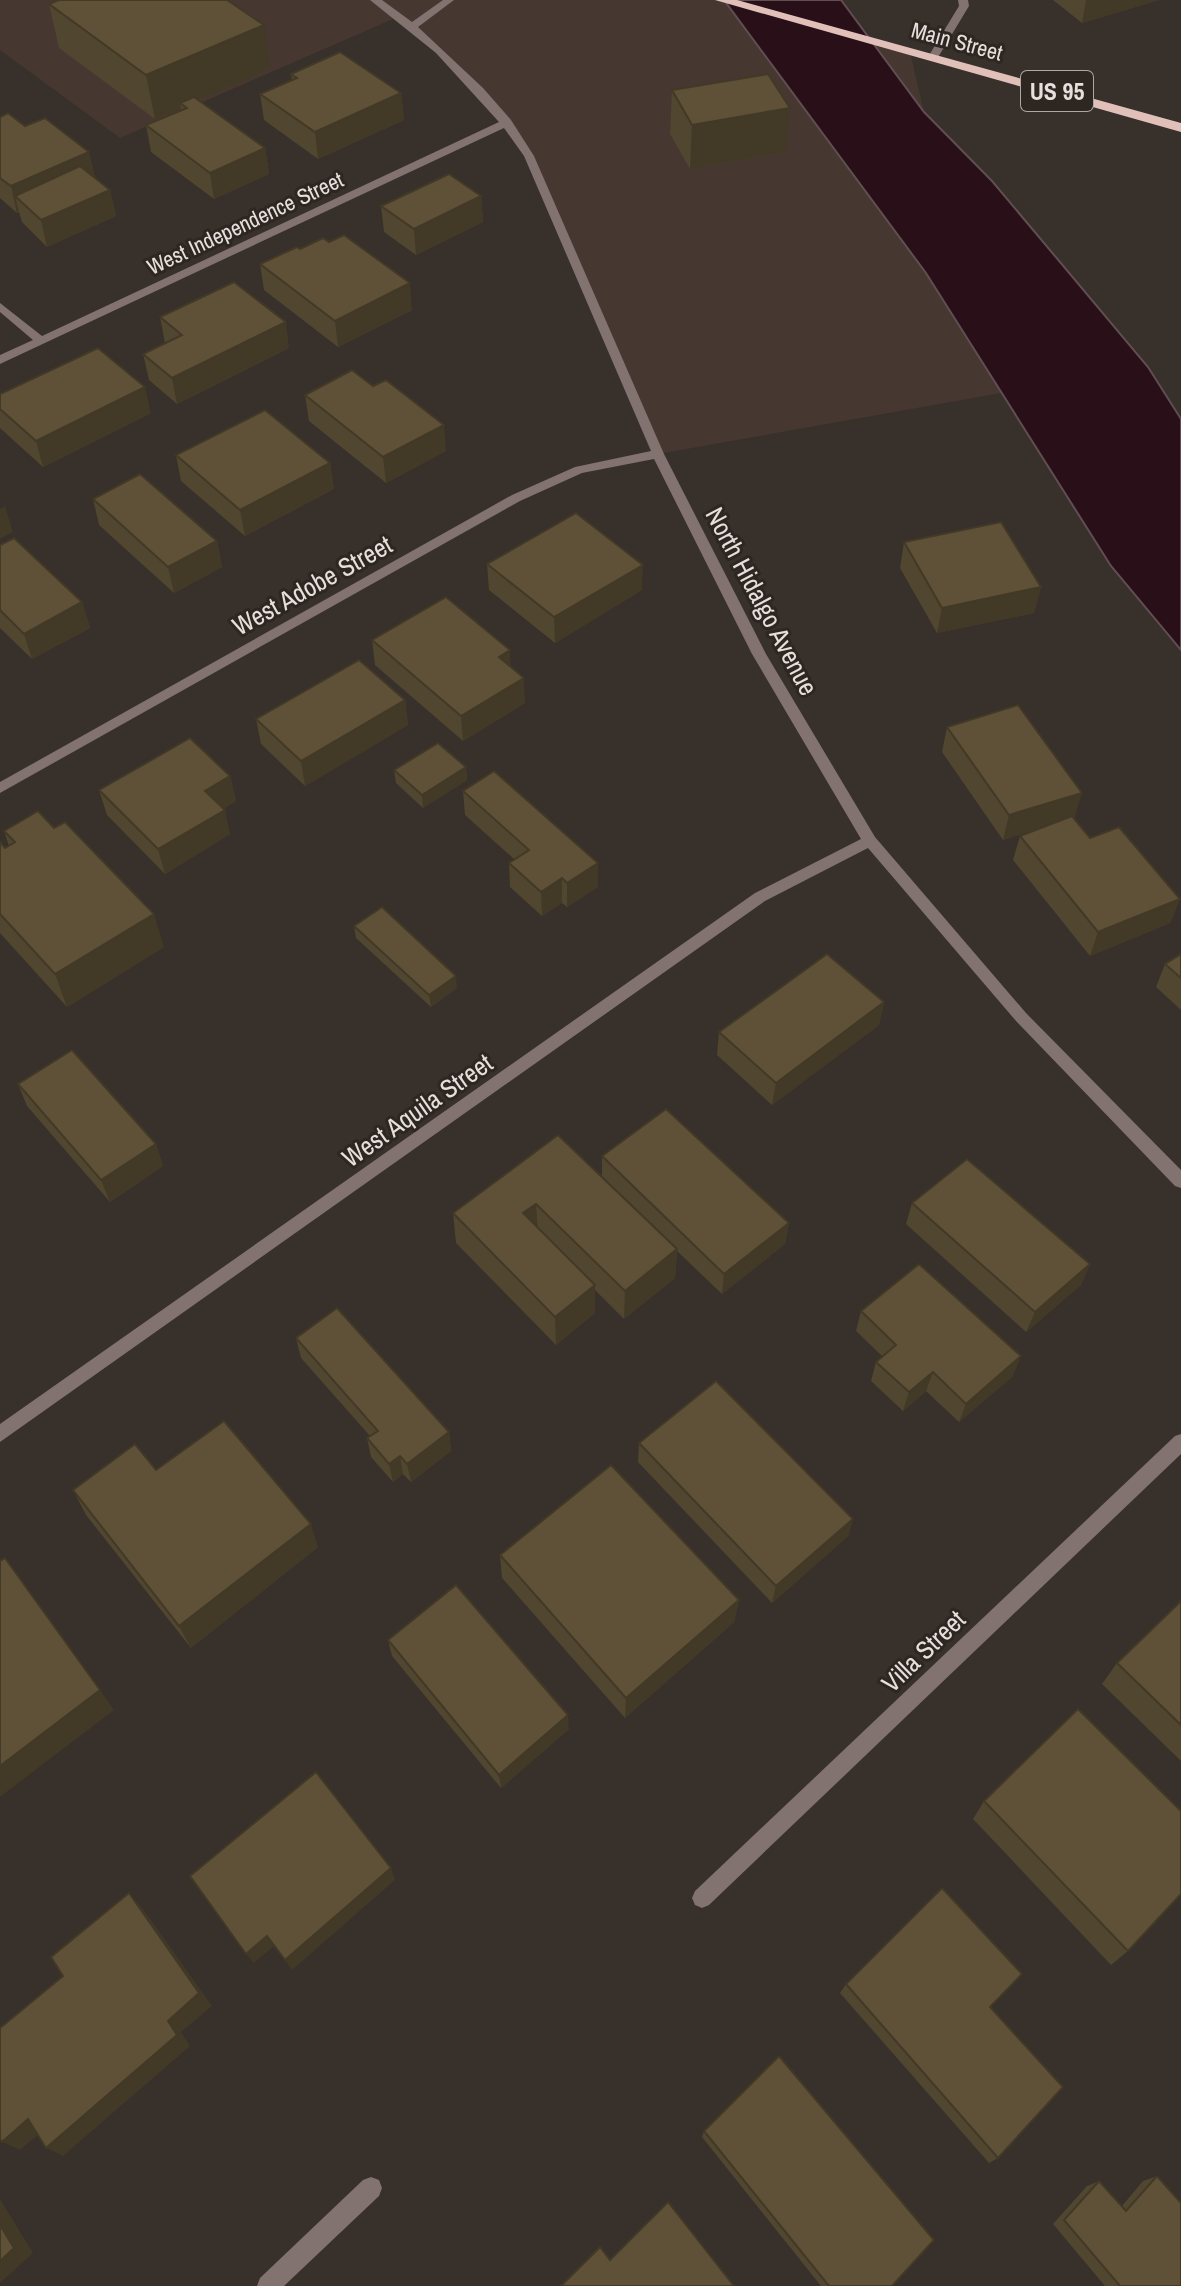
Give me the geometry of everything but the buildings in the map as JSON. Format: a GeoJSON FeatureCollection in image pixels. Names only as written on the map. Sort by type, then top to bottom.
{"type":"FeatureCollection","features":[{"type":"Feature","properties":{"kind":"highway","name":"Main Street"},"geometry":{"type":"LineString","coordinates":[[723,0],[1181,128]]}},
{"type":"Feature","properties":{"kind":"street","name":"North Hidalgo Avenue"},"geometry":{"type":"LineString","coordinates":[[375,0],[413,26],[507,122],[529,156],[658,454],[759,654],[870,841],[1021,1017],[1181,1181]]}},
{"type":"Feature","properties":{"kind":"street"},"geometry":{"type":"LineString","coordinates":[[413,26],[449,0]]}},
{"type":"Feature","properties":{"kind":"street"},"geometry":{"type":"LineString","coordinates":[[933,57],[964,6],[963,0]]}},
{"type":"Feature","properties":{"kind":"street","name":"West Independence Street"},"geometry":{"type":"LineString","coordinates":[[0,360],[507,122]]}},
{"type":"Feature","properties":{"kind":"street"},"geometry":{"type":"LineString","coordinates":[[0,306],[41,341]]}},
{"type":"Feature","properties":{"kind":"street","name":"West Adobe Street"},"geometry":{"type":"LineString","coordinates":[[0,788],[516,498],[579,470],[658,454]]}},
{"type":"Feature","properties":{"kind":"street","name":"West Aquila Street"},"geometry":{"type":"LineString","coordinates":[[0,1434],[760,897],[870,841]]}},
{"type":"Feature","properties":{"kind":"street","name":"Villa Street"},"geometry":{"type":"LineString","coordinates":[[702,1898],[1181,1442]]}},
{"type":"Feature","properties":{"kind":"street"},"geometry":{"type":"LineString","coordinates":[[268,2286],[371,2188]]}},
{"type":"Feature","properties":{"kind":"shaded area"},"geometry":{"type":"Polygon","coordinates":[[[0,0],[724,0],[910,52],[924,112],[992,181],[1148,367],[658,454],[529,156],[507,122],[400,16],[120,138],[0,50],[0,0]]]}},
{"type":"Feature","properties":{"kind":"shaded area"},"geometry":{"type":"Polygon","coordinates":[[[724,0],[841,0],[924,112],[992,181],[1148,367],[1181,419],[1181,650],[1111,566],[926,273],[724,0]]]}}]}
